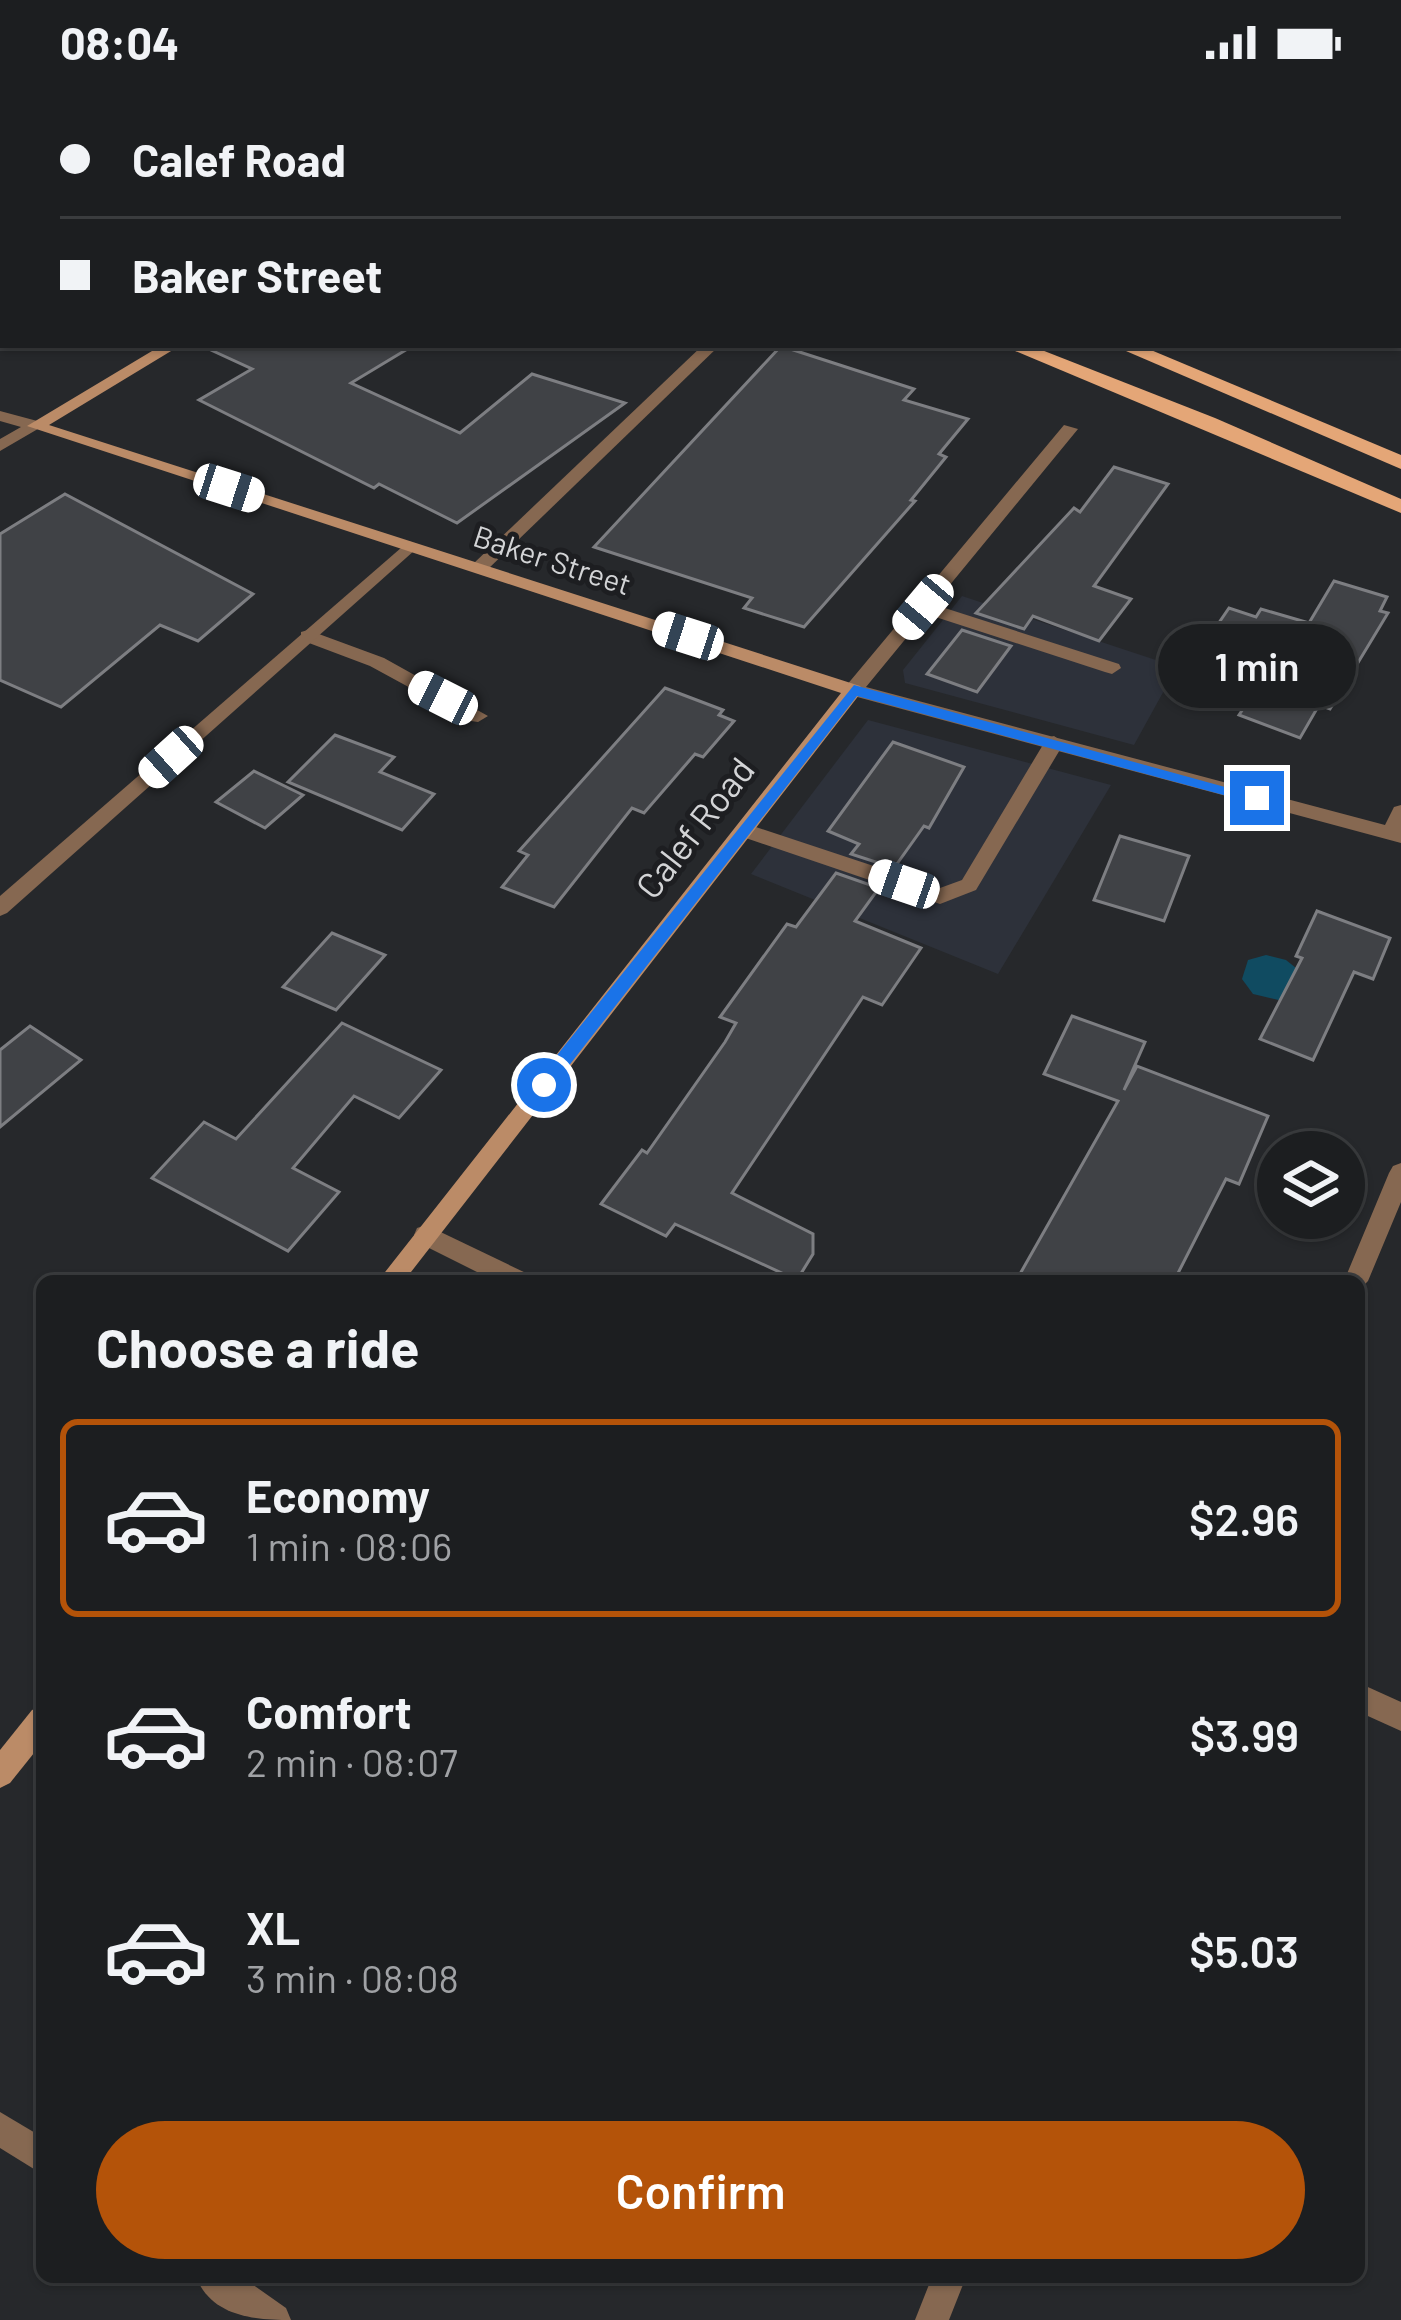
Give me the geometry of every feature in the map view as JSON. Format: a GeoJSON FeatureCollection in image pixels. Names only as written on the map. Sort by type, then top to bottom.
{"type":"FeatureCollection","features":[{"type":"Feature","properties":{"kind":"main road"},"geometry":{"type":"LineString","coordinates":[[35,426],[168,348]]}},
{"type":"Feature","properties":{"kind":"main road"},"geometry":{"type":"LineString","coordinates":[[1019,348],[1208,422],[1401,507]]}},
{"type":"Feature","properties":{"kind":"main road"},"geometry":{"type":"LineString","coordinates":[[1129,348],[1401,464]]}},
{"type":"Feature","properties":{"kind":"main road","name":"Baker Street"},"geometry":{"type":"LineString","coordinates":[[35,426],[854,690]]}},
{"type":"Feature","properties":{"kind":"main road","name":"Calef Road"},"geometry":{"type":"LineString","coordinates":[[395,1275],[854,690]]}},
{"type":"Feature","properties":{"kind":"main road"},"geometry":{"type":"LineString","coordinates":[[0,1774],[36,1728]]}},
{"type":"Feature","properties":{"kind":"street"},"geometry":{"type":"LineString","coordinates":[[479,568],[709,348]]}},
{"type":"Feature","properties":{"kind":"street"},"geometry":{"type":"LineString","coordinates":[[0,416],[35,426]]}},
{"type":"Feature","properties":{"kind":"street"},"geometry":{"type":"LineString","coordinates":[[0,446],[35,426]]}},
{"type":"Feature","properties":{"kind":"street","name":"Calef Road"},"geometry":{"type":"LineString","coordinates":[[854,690],[1070,429]]}},
{"type":"Feature","properties":{"kind":"street"},"geometry":{"type":"LineString","coordinates":[[0,908],[409,546]]}},
{"type":"Feature","properties":{"kind":"street"},"geometry":{"type":"LineString","coordinates":[[923,607],[1112,668]]}},
{"type":"Feature","properties":{"kind":"street"},"geometry":{"type":"LineString","coordinates":[[308,636],[377,662],[478,716]]}},
{"type":"Feature","properties":{"kind":"street","name":"Baker Street"},"geometry":{"type":"LineString","coordinates":[[854,690],[1396,835]]}},
{"type":"Feature","properties":{"kind":"street"},"geometry":{"type":"LineString","coordinates":[[744,830],[940,896],[969,885],[1054,743]]}},
{"type":"Feature","properties":{"kind":"street"},"geometry":{"type":"LineString","coordinates":[[1396,835],[1401,812]]}},
{"type":"Feature","properties":{"kind":"street"},"geometry":{"type":"LineString","coordinates":[[1358,1275],[1401,1173]]}},
{"type":"Feature","properties":{"kind":"street"},"geometry":{"type":"LineString","coordinates":[[426,1235],[507,1275]]}},
{"type":"Feature","properties":{"kind":"street"},"geometry":{"type":"LineString","coordinates":[[1365,1700],[1401,1717]]}},
{"type":"Feature","properties":{"kind":"street"},"geometry":{"type":"LineString","coordinates":[[0,2128],[36,2153]]}},
{"type":"Feature","properties":{"kind":"street"},"geometry":{"type":"LineString","coordinates":[[222,2283],[274,2320]]}},
{"type":"Feature","properties":{"kind":"street"},"geometry":{"type":"LineString","coordinates":[[932,2320],[947,2283]]}},
{"type":"Feature","properties":{"kind":"shaded area"},"geometry":{"type":"Polygon","coordinates":[[[962,596],[1177,667],[1134,745],[905,683],[903,670],[962,596]]]}},
{"type":"Feature","properties":{"kind":"shaded area"},"geometry":{"type":"Polygon","coordinates":[[[868,720],[1111,785],[998,974],[751,874],[868,720]]]}},
{"type":"Feature","properties":{"kind":"water"},"geometry":{"type":"Polygon","coordinates":[[[1266,955],[1286,960],[1301,972],[1283,1001],[1253,994],[1242,979],[1248,960],[1266,955]]]}},
{"type":"Feature","properties":{"kind":"building"},"geometry":{"type":"Polygon","coordinates":[[[206,348],[409,348],[351,383],[460,433],[532,374],[625,403],[457,523],[379,484],[374,488],[199,400],[252,369],[206,348]]]}},
{"type":"Feature","properties":{"kind":"building"},"geometry":{"type":"Polygon","coordinates":[[[779,348],[914,389],[904,400],[968,419],[939,454],[946,457],[911,500],[915,501],[804,627],[744,608],[752,598],[594,547],[779,348]]]}},
{"type":"Feature","properties":{"kind":"building"},"geometry":{"type":"Polygon","coordinates":[[[1114,467],[1168,484],[1094,586],[1131,599],[1099,641],[1033,616],[1024,629],[976,613],[1074,508],[1080,512],[1114,467]]]}},
{"type":"Feature","properties":{"kind":"building"},"geometry":{"type":"Polygon","coordinates":[[[65,494],[253,594],[198,641],[160,625],[61,707],[0,680],[0,534],[65,494]]]}},
{"type":"Feature","properties":{"kind":"building"},"geometry":{"type":"Polygon","coordinates":[[[1334,581],[1387,597],[1380,611],[1388,613],[1330,709],[1319,705],[1300,738],[1239,715],[1251,697],[1244,695],[1261,673],[1199,652],[1229,608],[1256,617],[1261,609],[1309,623],[1334,581]]]}},
{"type":"Feature","properties":{"kind":"building"},"geometry":{"type":"Polygon","coordinates":[[[962,630],[1011,646],[977,692],[927,674],[962,630]]]}},
{"type":"Feature","properties":{"kind":"building"},"geometry":{"type":"Polygon","coordinates":[[[665,688],[723,710],[719,715],[734,721],[703,757],[695,754],[644,813],[632,808],[554,907],[502,887],[528,855],[519,851],[665,688]]]}},
{"type":"Feature","properties":{"kind":"building"},"geometry":{"type":"Polygon","coordinates":[[[335,735],[394,757],[380,772],[434,794],[402,830],[288,782],[335,735]]]}},
{"type":"Feature","properties":{"kind":"building"},"geometry":{"type":"Polygon","coordinates":[[[893,742],[964,767],[929,828],[924,826],[894,868],[851,854],[859,844],[828,831],[893,742]]]}},
{"type":"Feature","properties":{"kind":"building"},"geometry":{"type":"Polygon","coordinates":[[[254,771],[303,795],[265,828],[216,802],[254,771]]]}},
{"type":"Feature","properties":{"kind":"building"},"geometry":{"type":"Polygon","coordinates":[[[1120,836],[1189,856],[1164,921],[1094,900],[1120,836]]]}},
{"type":"Feature","properties":{"kind":"building"},"geometry":{"type":"Polygon","coordinates":[[[836,873],[879,888],[855,921],[921,948],[882,1005],[863,997],[732,1193],[813,1234],[813,1254],[800,1275],[786,1275],[675,1224],[666,1236],[601,1204],[642,1150],[647,1153],[725,1042],[736,1023],[720,1017],[787,924],[796,927],[836,873]]]}},
{"type":"Feature","properties":{"kind":"building"},"geometry":{"type":"Polygon","coordinates":[[[1317,911],[1390,938],[1373,979],[1354,972],[1313,1060],[1260,1039],[1302,958],[1296,956],[1317,911]]]}},
{"type":"Feature","properties":{"kind":"building"},"geometry":{"type":"Polygon","coordinates":[[[332,933],[385,955],[336,1010],[283,987],[332,933]]]}},
{"type":"Feature","properties":{"kind":"building"},"geometry":{"type":"Polygon","coordinates":[[[1072,1016],[1145,1042],[1124,1090],[1137,1066],[1268,1116],[1262,1131],[1257,1131],[1239,1184],[1226,1179],[1177,1275],[1019,1275],[1118,1101],[1044,1074],[1072,1016]]]}},
{"type":"Feature","properties":{"kind":"building"},"geometry":{"type":"Polygon","coordinates":[[[342,1023],[441,1070],[399,1118],[354,1096],[293,1168],[339,1192],[288,1251],[152,1178],[204,1122],[236,1139],[342,1023]]]}},
{"type":"Feature","properties":{"kind":"building"},"geometry":{"type":"Polygon","coordinates":[[[30,1026],[81,1060],[0,1127],[0,1050],[30,1026]]]}},
{"type":"Feature","properties":{"kind":"route"},"geometry":{"type":"LineString","coordinates":[[544,1085],[854,690],[1257,798]]}}]}
